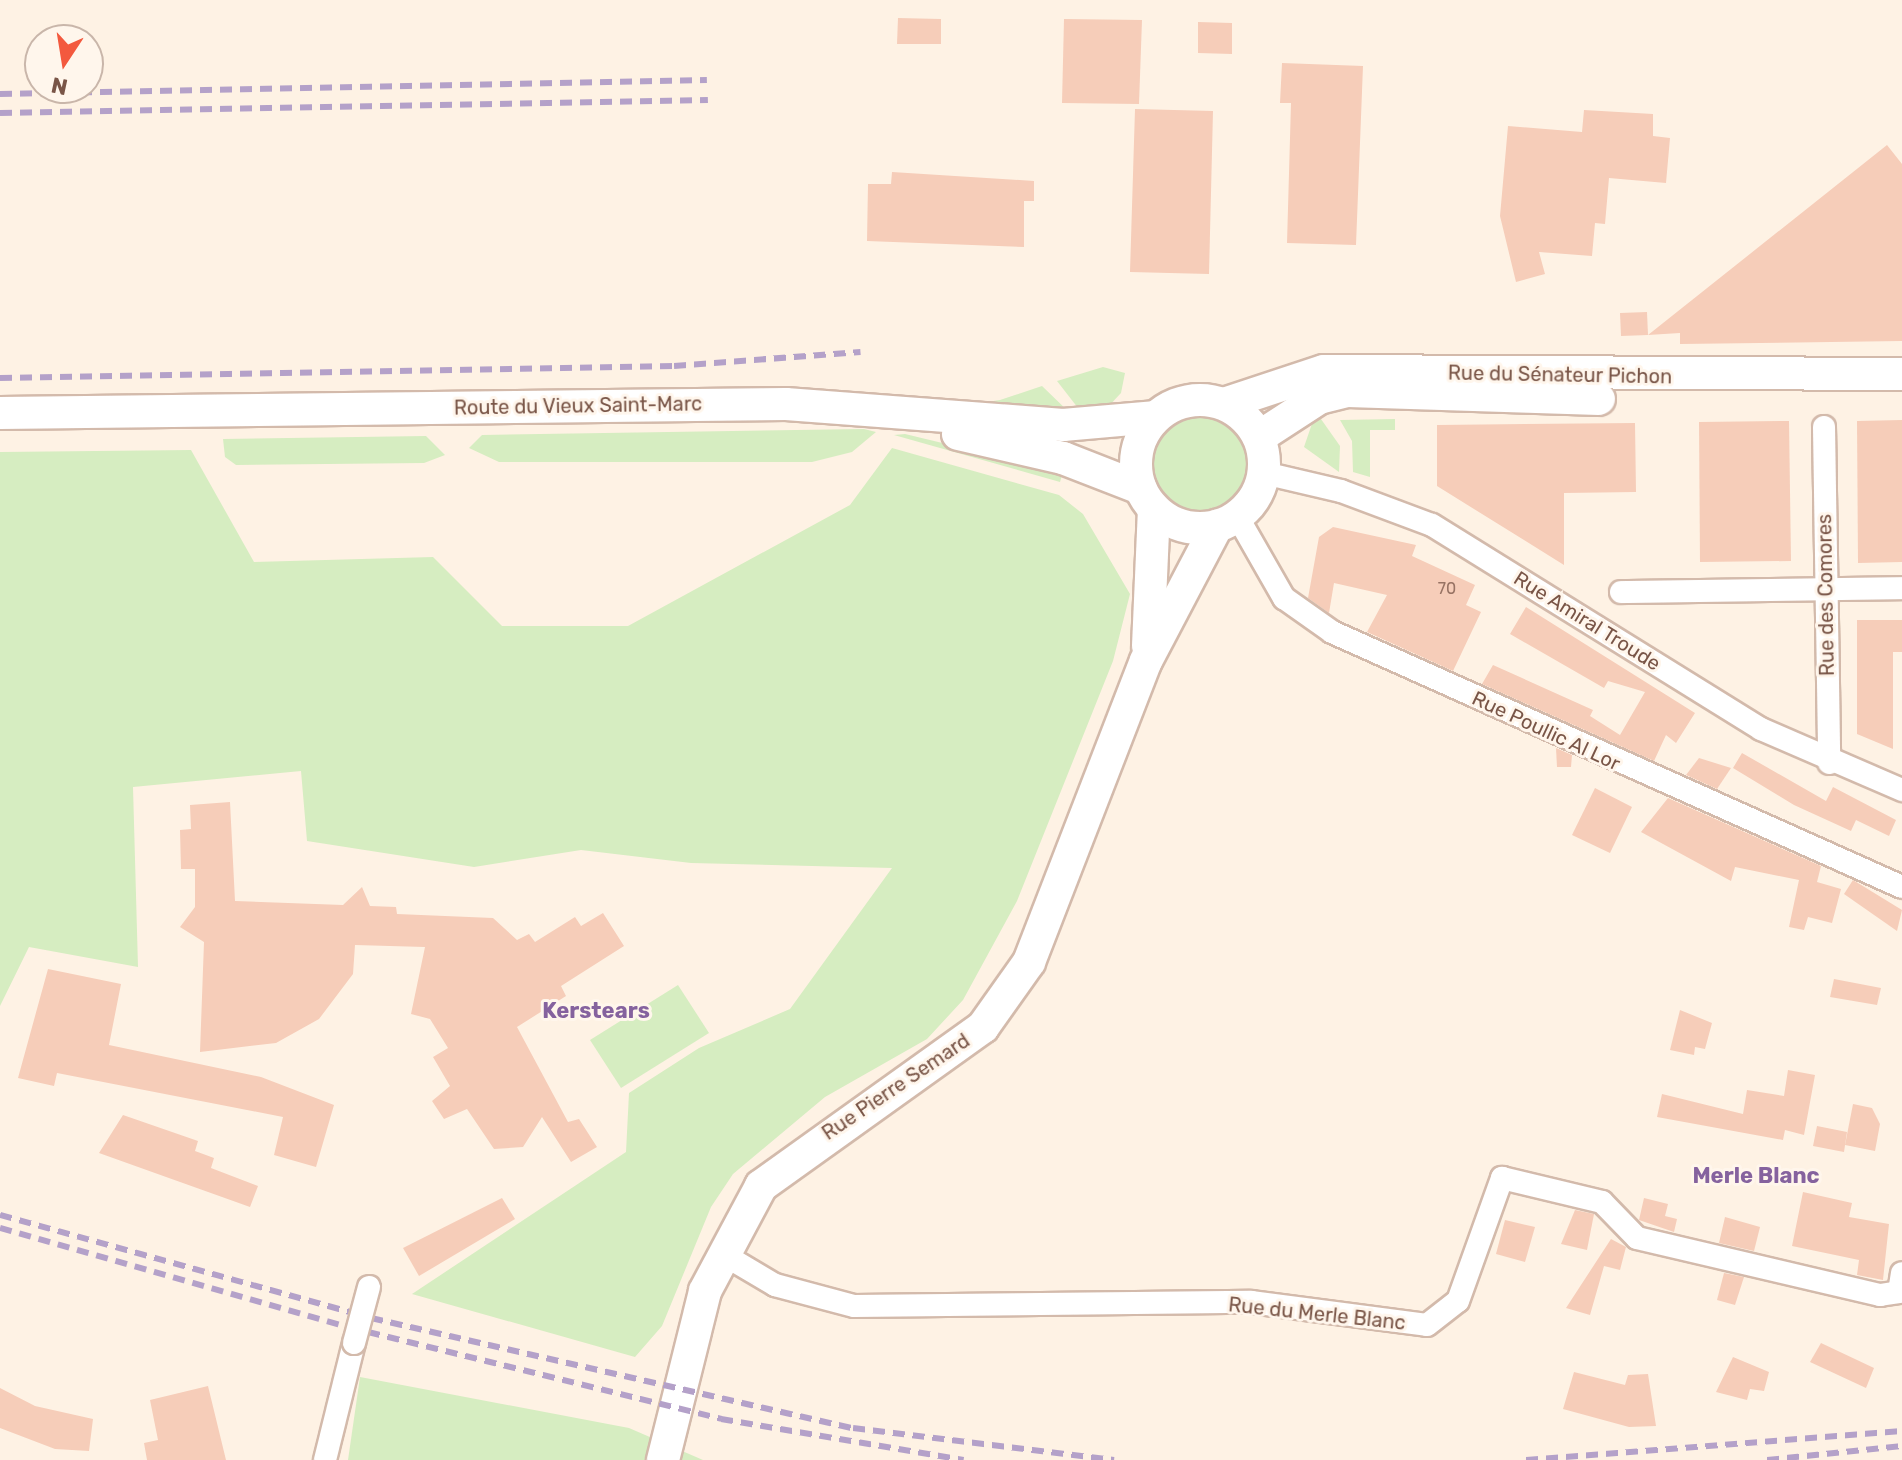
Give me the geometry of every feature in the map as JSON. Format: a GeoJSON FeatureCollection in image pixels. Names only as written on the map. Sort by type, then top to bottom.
{"type":"FeatureCollection","features":[{"type":"Feature","properties":{"kind":"main road","name":"Rue du Sénateur Pichon"},"geometry":{"type":"LineString","coordinates":[[1224,404],[1324,371],[1902,374]]}},
{"type":"Feature","properties":{"kind":"main road","name":"Rue du Sénateur Pichon"},"geometry":{"type":"LineString","coordinates":[[1259,437],[1319,398],[1348,391],[1535,399],[1902,396]]}},
{"type":"Feature","properties":{"kind":"main road"},"geometry":{"type":"LineString","coordinates":[[1182,401],[1224,404],[1259,437],[1264,473],[1227,521],[1180,525],[1147,499],[1135,458],[1154,417],[1182,401]]}},
{"type":"Feature","properties":{"kind":"main road","name":"Route du Vieux Saint-Marc"},"geometry":{"type":"LineString","coordinates":[[0,413],[786,404],[1063,425],[1154,417]]}},
{"type":"Feature","properties":{"kind":"main road","name":"Route du Vieux Saint-Marc"},"geometry":{"type":"LineString","coordinates":[[0,424],[844,418],[1063,458],[1147,499]]}},
{"type":"Feature","properties":{"kind":"main road","name":"Rue Pierre Semard"},"geometry":{"type":"LineString","coordinates":[[1146,661],[1147,499]]}},
{"type":"Feature","properties":{"kind":"main road","name":"Rue Pierre Semard"},"geometry":{"type":"LineString","coordinates":[[663,1460],[721,1253],[782,1166],[942,1060],[1008,995],[1040,934],[1146,661],[1227,521]]}},
{"type":"Feature","properties":{"kind":"street","name":"Rue des Comores"},"geometry":{"type":"LineString","coordinates":[[1824,427],[1829,763]]}},
{"type":"Feature","properties":{"kind":"street","name":"Rue Amiral Troude"},"geometry":{"type":"LineString","coordinates":[[1264,473],[1432,525],[1761,729],[1829,763],[1902,790]]}},
{"type":"Feature","properties":{"kind":"street","name":"Rue Poullic Al Lor"},"geometry":{"type":"LineString","coordinates":[[1227,521],[1284,598],[1332,632],[1902,887]]}},
{"type":"Feature","properties":{"kind":"street"},"geometry":{"type":"LineString","coordinates":[[1621,592],[1902,588]]}},
{"type":"Feature","properties":{"kind":"street","name":"Rue du Merle Blanc"},"geometry":{"type":"LineString","coordinates":[[721,1253],[775,1285],[854,1306],[1251,1302],[1427,1325],[1458,1301],[1502,1178],[1602,1202],[1637,1238],[1880,1295],[1901,1282]]}},
{"type":"Feature","properties":{"kind":"street"},"geometry":{"type":"LineString","coordinates":[[325,1460],[370,1283]]}},
{"type":"Feature","properties":{"kind":"green space"},"geometry":{"type":"Polygon","coordinates":[[[1103,367],[1125,373],[1121,393],[1107,408],[1078,408],[1057,381],[1103,367]]]}},
{"type":"Feature","properties":{"kind":"green space"},"geometry":{"type":"Polygon","coordinates":[[[1042,386],[1071,414],[980,403],[1000,400],[1042,386]]]}},
{"type":"Feature","properties":{"kind":"green space"},"geometry":{"type":"Polygon","coordinates":[[[1316,412],[1340,446],[1339,472],[1304,447],[1316,412]]]}},
{"type":"Feature","properties":{"kind":"green space"},"geometry":{"type":"Polygon","coordinates":[[[1199,416],[1217,420],[1233,430],[1243,446],[1247,464],[1243,482],[1233,498],[1217,508],[1199,512],[1181,508],[1165,498],[1155,482],[1151,464],[1155,446],[1165,430],[1181,420],[1199,416]]]}},
{"type":"Feature","properties":{"kind":"green space"},"geometry":{"type":"Polygon","coordinates":[[[1395,419],[1395,430],[1370,430],[1370,477],[1353,472],[1352,441],[1340,420],[1395,419]]]}},
{"type":"Feature","properties":{"kind":"green space"},"geometry":{"type":"Polygon","coordinates":[[[864,429],[876,432],[852,452],[812,462],[499,462],[469,448],[482,435],[864,429]]]}},
{"type":"Feature","properties":{"kind":"green space"},"geometry":{"type":"Polygon","coordinates":[[[905,434],[1062,475],[1060,482],[894,435],[905,434]]]}},
{"type":"Feature","properties":{"kind":"green space"},"geometry":{"type":"Polygon","coordinates":[[[426,436],[445,455],[424,463],[236,465],[225,457],[223,439],[426,436]]]}},
{"type":"Feature","properties":{"kind":"green space"},"geometry":{"type":"Polygon","coordinates":[[[892,448],[1059,495],[1083,514],[1130,594],[1113,661],[1017,901],[963,1000],[927,1039],[825,1097],[733,1174],[711,1207],[662,1326],[635,1357],[412,1294],[626,1152],[629,1093],[699,1048],[790,1009],[892,868],[691,863],[581,850],[474,867],[307,841],[301,771],[133,787],[138,967],[29,947],[0,1006],[0,452],[191,450],[254,562],[433,557],[502,626],[628,626],[850,505],[892,448]]]}},
{"type":"Feature","properties":{"kind":"green space"},"geometry":{"type":"Polygon","coordinates":[[[678,985],[709,1033],[621,1088],[590,1040],[678,985]]]}},
{"type":"Feature","properties":{"kind":"green space"},"geometry":{"type":"Polygon","coordinates":[[[360,1377],[629,1428],[703,1460],[348,1460],[360,1377]]]}},
{"type":"Feature","properties":{"kind":"building"},"geometry":{"type":"Polygon","coordinates":[[[898,18],[941,19],[941,44],[897,44],[898,18]]]}},
{"type":"Feature","properties":{"kind":"building"},"geometry":{"type":"Polygon","coordinates":[[[1064,19],[1142,20],[1139,104],[1062,103],[1064,19]]]}},
{"type":"Feature","properties":{"kind":"building"},"geometry":{"type":"Polygon","coordinates":[[[1198,22],[1232,23],[1232,54],[1198,53],[1198,22]]]}},
{"type":"Feature","properties":{"kind":"building"},"geometry":{"type":"Polygon","coordinates":[[[1282,63],[1363,66],[1356,245],[1287,243],[1291,103],[1280,103],[1282,63]]]}},
{"type":"Feature","properties":{"kind":"building"},"geometry":{"type":"Polygon","coordinates":[[[1135,109],[1213,111],[1209,274],[1130,272],[1135,109]]]}},
{"type":"Feature","properties":{"kind":"building"},"geometry":{"type":"Polygon","coordinates":[[[1584,110],[1653,114],[1653,136],[1670,138],[1666,183],[1609,178],[1605,224],[1595,223],[1592,256],[1539,252],[1545,274],[1516,282],[1500,216],[1508,126],[1582,132],[1584,110]]]}},
{"type":"Feature","properties":{"kind":"building"},"geometry":{"type":"Polygon","coordinates":[[[1887,145],[1902,164],[1902,341],[1680,344],[1680,333],[1648,335],[1887,145]]]}},
{"type":"Feature","properties":{"kind":"building"},"geometry":{"type":"Polygon","coordinates":[[[892,172],[1034,181],[1034,201],[1024,201],[1024,247],[867,241],[868,184],[891,184],[892,172]]]}},
{"type":"Feature","properties":{"kind":"building"},"geometry":{"type":"Polygon","coordinates":[[[1647,312],[1648,335],[1621,336],[1620,313],[1647,312]]]}},
{"type":"Feature","properties":{"kind":"building"},"geometry":{"type":"Polygon","coordinates":[[[1902,420],[1902,562],[1858,563],[1857,421],[1902,420]]]}},
{"type":"Feature","properties":{"kind":"building"},"geometry":{"type":"Polygon","coordinates":[[[1789,421],[1791,561],[1700,562],[1699,422],[1789,421]]]}},
{"type":"Feature","properties":{"kind":"building"},"geometry":{"type":"Polygon","coordinates":[[[1635,423],[1636,492],[1564,493],[1564,565],[1437,486],[1437,425],[1635,423]]]}},
{"type":"Feature","properties":{"kind":"building"},"geometry":{"type":"Polygon","coordinates":[[[1333,527],[1416,545],[1412,556],[1475,585],[1466,605],[1481,612],[1453,671],[1367,632],[1387,595],[1334,583],[1329,613],[1308,598],[1319,537],[1333,527]]]}},
{"type":"Feature","properties":{"kind":"building"},"geometry":{"type":"Polygon","coordinates":[[[1526,607],[1695,713],[1676,743],[1666,735],[1654,761],[1482,684],[1493,665],[1593,710],[1590,716],[1620,735],[1645,692],[1608,681],[1604,688],[1510,634],[1526,607]]]}},
{"type":"Feature","properties":{"kind":"building"},"geometry":{"type":"Polygon","coordinates":[[[1857,620],[1902,620],[1902,652],[1893,652],[1893,749],[1857,734],[1857,620]]]}},
{"type":"Feature","properties":{"kind":"building"},"geometry":{"type":"Polygon","coordinates":[[[1556,748],[1572,755],[1571,767],[1557,767],[1556,748]]]}},
{"type":"Feature","properties":{"kind":"building"},"geometry":{"type":"Polygon","coordinates":[[[1742,753],[1826,801],[1833,787],[1896,820],[1889,836],[1856,820],[1851,831],[1794,805],[1733,768],[1742,753]]]}},
{"type":"Feature","properties":{"kind":"building"},"geometry":{"type":"Polygon","coordinates":[[[1699,758],[1731,768],[1717,789],[1686,775],[1699,758]]]}},
{"type":"Feature","properties":{"kind":"building"},"geometry":{"type":"Polygon","coordinates":[[[1595,788],[1632,807],[1610,853],[1572,835],[1595,788]]]}},
{"type":"Feature","properties":{"kind":"building"},"geometry":{"type":"Polygon","coordinates":[[[1668,798],[1821,866],[1817,882],[1841,889],[1832,923],[1808,917],[1804,930],[1789,927],[1799,880],[1735,867],[1731,881],[1641,832],[1668,798]]]}},
{"type":"Feature","properties":{"kind":"building"},"geometry":{"type":"Polygon","coordinates":[[[230,802],[235,901],[343,905],[362,887],[370,906],[396,907],[397,914],[493,918],[517,940],[529,934],[535,942],[575,917],[581,926],[603,913],[624,946],[561,986],[566,996],[517,1027],[568,1122],[579,1119],[597,1147],[571,1162],[542,1117],[523,1147],[494,1149],[467,1109],[444,1119],[432,1101],[450,1086],[433,1057],[448,1048],[430,1019],[411,1014],[425,947],[355,945],[353,974],[319,1019],[276,1043],[200,1052],[204,942],[180,927],[195,907],[195,869],[181,869],[180,830],[191,829],[190,805],[230,802]]]}},
{"type":"Feature","properties":{"kind":"building"},"geometry":{"type":"Polygon","coordinates":[[[1853,880],[1902,910],[1897,931],[1844,894],[1853,880]]]}},
{"type":"Feature","properties":{"kind":"building"},"geometry":{"type":"Polygon","coordinates":[[[48,969],[121,984],[109,1045],[261,1077],[334,1105],[316,1167],[274,1155],[283,1117],[57,1073],[54,1086],[18,1078],[48,969]]]}},
{"type":"Feature","properties":{"kind":"building"},"geometry":{"type":"Polygon","coordinates":[[[1834,979],[1881,988],[1877,1005],[1830,997],[1834,979]]]}},
{"type":"Feature","properties":{"kind":"building"},"geometry":{"type":"Polygon","coordinates":[[[1680,1010],[1712,1023],[1705,1049],[1695,1047],[1694,1055],[1670,1050],[1680,1010]]]}},
{"type":"Feature","properties":{"kind":"building"},"geometry":{"type":"Polygon","coordinates":[[[1788,1070],[1815,1075],[1804,1135],[1785,1130],[1783,1140],[1657,1117],[1662,1094],[1743,1114],[1747,1090],[1784,1096],[1788,1070]]]}},
{"type":"Feature","properties":{"kind":"building"},"geometry":{"type":"Polygon","coordinates":[[[1853,1104],[1872,1108],[1880,1124],[1875,1151],[1845,1145],[1853,1104]]]}},
{"type":"Feature","properties":{"kind":"building"},"geometry":{"type":"Polygon","coordinates":[[[123,1115],[198,1141],[195,1151],[214,1158],[211,1168],[258,1186],[250,1207],[99,1153],[123,1115]]]}},
{"type":"Feature","properties":{"kind":"building"},"geometry":{"type":"Polygon","coordinates":[[[1817,1126],[1847,1132],[1844,1152],[1813,1146],[1817,1126]]]}},
{"type":"Feature","properties":{"kind":"building"},"geometry":{"type":"Polygon","coordinates":[[[1803,1192],[1852,1203],[1849,1217],[1889,1224],[1883,1280],[1857,1275],[1859,1260],[1792,1246],[1803,1192]]]}},
{"type":"Feature","properties":{"kind":"building"},"geometry":{"type":"Polygon","coordinates":[[[502,1198],[515,1219],[419,1276],[403,1248],[502,1198]]]}},
{"type":"Feature","properties":{"kind":"building"},"geometry":{"type":"Polygon","coordinates":[[[1644,1198],[1668,1204],[1665,1216],[1677,1219],[1674,1232],[1639,1220],[1644,1198]]]}},
{"type":"Feature","properties":{"kind":"building"},"geometry":{"type":"Polygon","coordinates":[[[1575,1210],[1594,1214],[1587,1250],[1561,1244],[1575,1210]]]}},
{"type":"Feature","properties":{"kind":"building"},"geometry":{"type":"Polygon","coordinates":[[[1725,1217],[1760,1227],[1754,1251],[1719,1243],[1725,1217]]]}},
{"type":"Feature","properties":{"kind":"building"},"geometry":{"type":"Polygon","coordinates":[[[1505,1220],[1535,1227],[1525,1262],[1496,1254],[1505,1220]]]}},
{"type":"Feature","properties":{"kind":"building"},"geometry":{"type":"Polygon","coordinates":[[[1611,1239],[1626,1247],[1620,1270],[1604,1266],[1590,1315],[1566,1308],[1611,1239]]]}},
{"type":"Feature","properties":{"kind":"building"},"geometry":{"type":"Polygon","coordinates":[[[1724,1273],[1744,1277],[1735,1305],[1717,1300],[1724,1273]]]}},
{"type":"Feature","properties":{"kind":"building"},"geometry":{"type":"Polygon","coordinates":[[[1821,1343],[1874,1368],[1866,1388],[1810,1362],[1821,1343]]]}},
{"type":"Feature","properties":{"kind":"building"},"geometry":{"type":"Polygon","coordinates":[[[1733,1357],[1769,1372],[1764,1391],[1750,1389],[1747,1400],[1716,1392],[1733,1357]]]}},
{"type":"Feature","properties":{"kind":"building"},"geometry":{"type":"Polygon","coordinates":[[[1574,1372],[1625,1385],[1628,1375],[1648,1374],[1656,1426],[1629,1427],[1563,1409],[1574,1372]]]}},
{"type":"Feature","properties":{"kind":"building"},"geometry":{"type":"Polygon","coordinates":[[[208,1386],[226,1460],[147,1460],[144,1443],[158,1440],[150,1400],[208,1386]]]}},
{"type":"Feature","properties":{"kind":"building"},"geometry":{"type":"Polygon","coordinates":[[[0,1388],[35,1406],[93,1419],[89,1451],[55,1449],[0,1428],[0,1388]]]}},
{"type":"Feature","properties":{"kind":"railway"},"geometry":{"type":"LineString","coordinates":[[0,94],[707,80]]}},
{"type":"Feature","properties":{"kind":"railway"},"geometry":{"type":"LineString","coordinates":[[0,113],[708,100]]}},
{"type":"Feature","properties":{"kind":"railway"},"geometry":{"type":"LineString","coordinates":[[0,378],[674,366],[860,352]]}},
{"type":"Feature","properties":{"kind":"railway"},"geometry":{"type":"LineString","coordinates":[[0,1215],[350,1312]]}},
{"type":"Feature","properties":{"kind":"railway"},"geometry":{"type":"LineString","coordinates":[[0,1228],[345,1326]]}},
{"type":"Feature","properties":{"kind":"railway"},"geometry":{"type":"LineString","coordinates":[[371,1318],[853,1428],[1114,1460]]}},
{"type":"Feature","properties":{"kind":"railway"},"geometry":{"type":"LineString","coordinates":[[368,1332],[721,1419],[964,1460]]}},
{"type":"Feature","properties":{"kind":"railway"},"geometry":{"type":"LineString","coordinates":[[1526,1460],[1902,1431]]}},
{"type":"Feature","properties":{"kind":"railway"},"geometry":{"type":"LineString","coordinates":[[1767,1460],[1902,1446]]}},
{"type":"Feature","properties":{"kind":"district","name":"Kerstears"},"geometry":{"type":"Point","coordinates":[596,1011]}},
{"type":"Feature","properties":{"kind":"district","name":"Merle Blanc"},"geometry":{"type":"Point","coordinates":[1756,1176]}}]}
